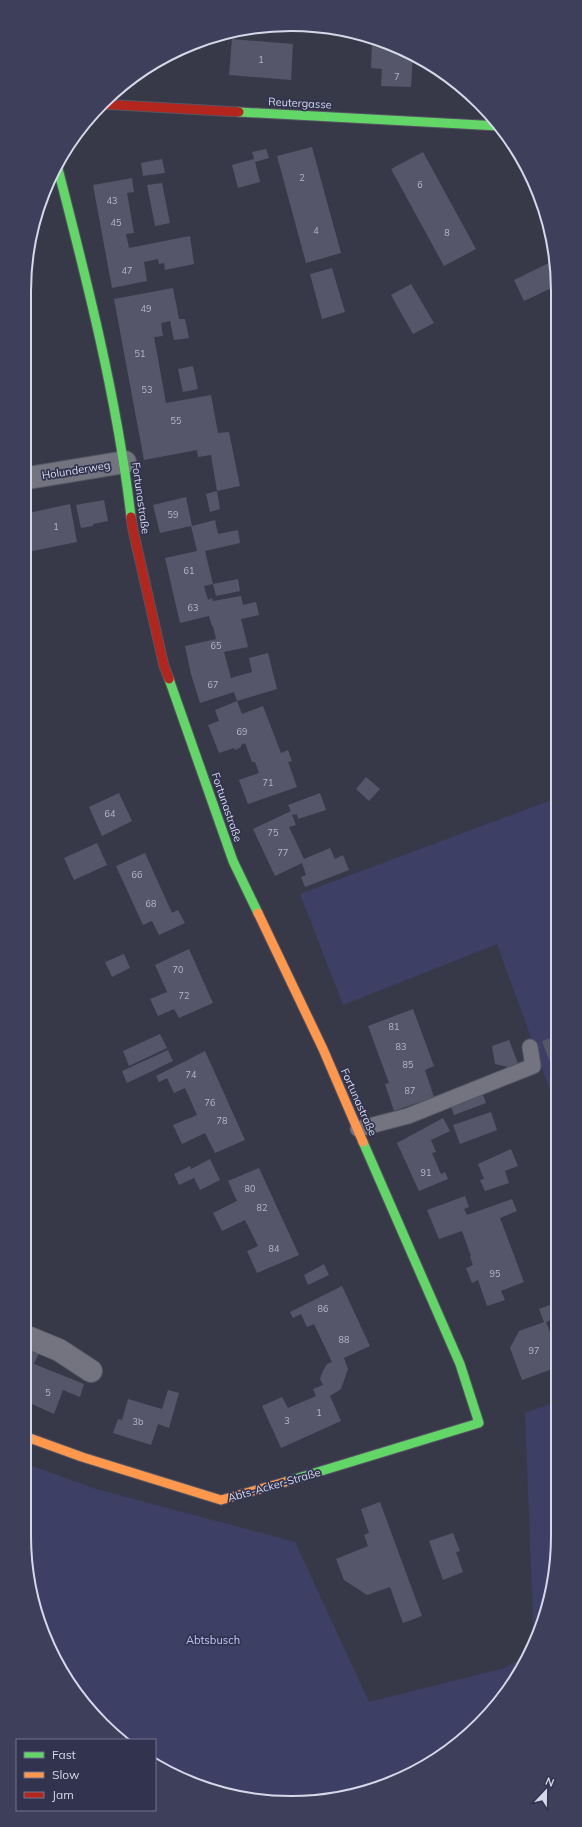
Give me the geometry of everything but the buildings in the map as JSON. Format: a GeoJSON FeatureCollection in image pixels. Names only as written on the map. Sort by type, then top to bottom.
{"type":"FeatureCollection","features":[{"type":"Feature","properties":{"kind":"street","name":"Reutergasse"},"geometry":{"type":"LineString","coordinates":[[110,105],[491,126]]}},
{"type":"Feature","properties":{"kind":"street","name":"Fortunastraße"},"geometry":{"type":"LineString","coordinates":[[59,174],[90,294],[125,462],[133,530],[167,673],[234,862],[323,1049],[460,1364],[479,1422]]}},
{"type":"Feature","properties":{"kind":"street","name":"Holunderweg"},"geometry":{"type":"LineString","coordinates":[[31,478],[125,462]]}},
{"type":"Feature","properties":{"kind":"street"},"geometry":{"type":"LineString","coordinates":[[31,1338],[60,1350],[91,1371]]}},
{"type":"Feature","properties":{"kind":"street","name":"Abts-Acker-Straße"},"geometry":{"type":"LineString","coordinates":[[31,1439],[82,1457],[221,1500],[323,1471],[479,1422]]}},
{"type":"Feature","properties":{"kind":"lane"},"geometry":{"type":"LineString","coordinates":[[358,1129],[408,1116],[533,1066],[530,1047]]}},
{"type":"Feature","properties":{"kind":"green space"},"geometry":{"type":"Polygon","coordinates":[[[551,800],[551,1092],[497,944],[343,1005],[300,894],[551,800]]]}},
{"type":"Feature","properties":{"kind":"green space"},"geometry":{"type":"Polygon","coordinates":[[[551,1404],[551,1536],[549,1570],[542,1603],[533,1629],[525,1413],[551,1404]]]}},
{"type":"Feature","properties":{"kind":"green space","name":"Abtsbusch"},"geometry":{"type":"Polygon","coordinates":[[[31,1466],[96,1489],[295,1542],[369,1702],[505,1668],[520,1659],[497,1694],[475,1720],[449,1742],[421,1761],[375,1782],[325,1794],[291,1796],[257,1794],[240,1791],[207,1782],[192,1776],[156,1758],[156,1739],[129,1739],[107,1720],[75,1680],[58,1651],[45,1620],[33,1570],[31,1536],[31,1466]]]}},
{"type":"Feature","properties":{"kind":"traffic: fast"},"geometry":{"type":"LineString","coordinates":[[239,112],[491,126]]}},
{"type":"Feature","properties":{"kind":"traffic: fast"},"geometry":{"type":"LineString","coordinates":[[59,174],[100,340],[118,428],[131,517]]}},
{"type":"Feature","properties":{"kind":"traffic: fast"},"geometry":{"type":"LineString","coordinates":[[169,679],[233,861],[258,913]]}},
{"type":"Feature","properties":{"kind":"traffic: fast"},"geometry":{"type":"LineString","coordinates":[[285,1482],[479,1423],[460,1364],[363,1142]]}},
{"type":"Feature","properties":{"kind":"traffic: slow"},"geometry":{"type":"LineString","coordinates":[[258,913],[323,1049],[363,1142]]}},
{"type":"Feature","properties":{"kind":"traffic: slow"},"geometry":{"type":"LineString","coordinates":[[31,1439],[82,1457],[221,1500],[285,1482]]}},
{"type":"Feature","properties":{"kind":"traffic: jam"},"geometry":{"type":"LineString","coordinates":[[110,105],[239,112]]}},
{"type":"Feature","properties":{"kind":"traffic: jam"},"geometry":{"type":"LineString","coordinates":[[131,517],[164,666],[169,679]]}}]}
